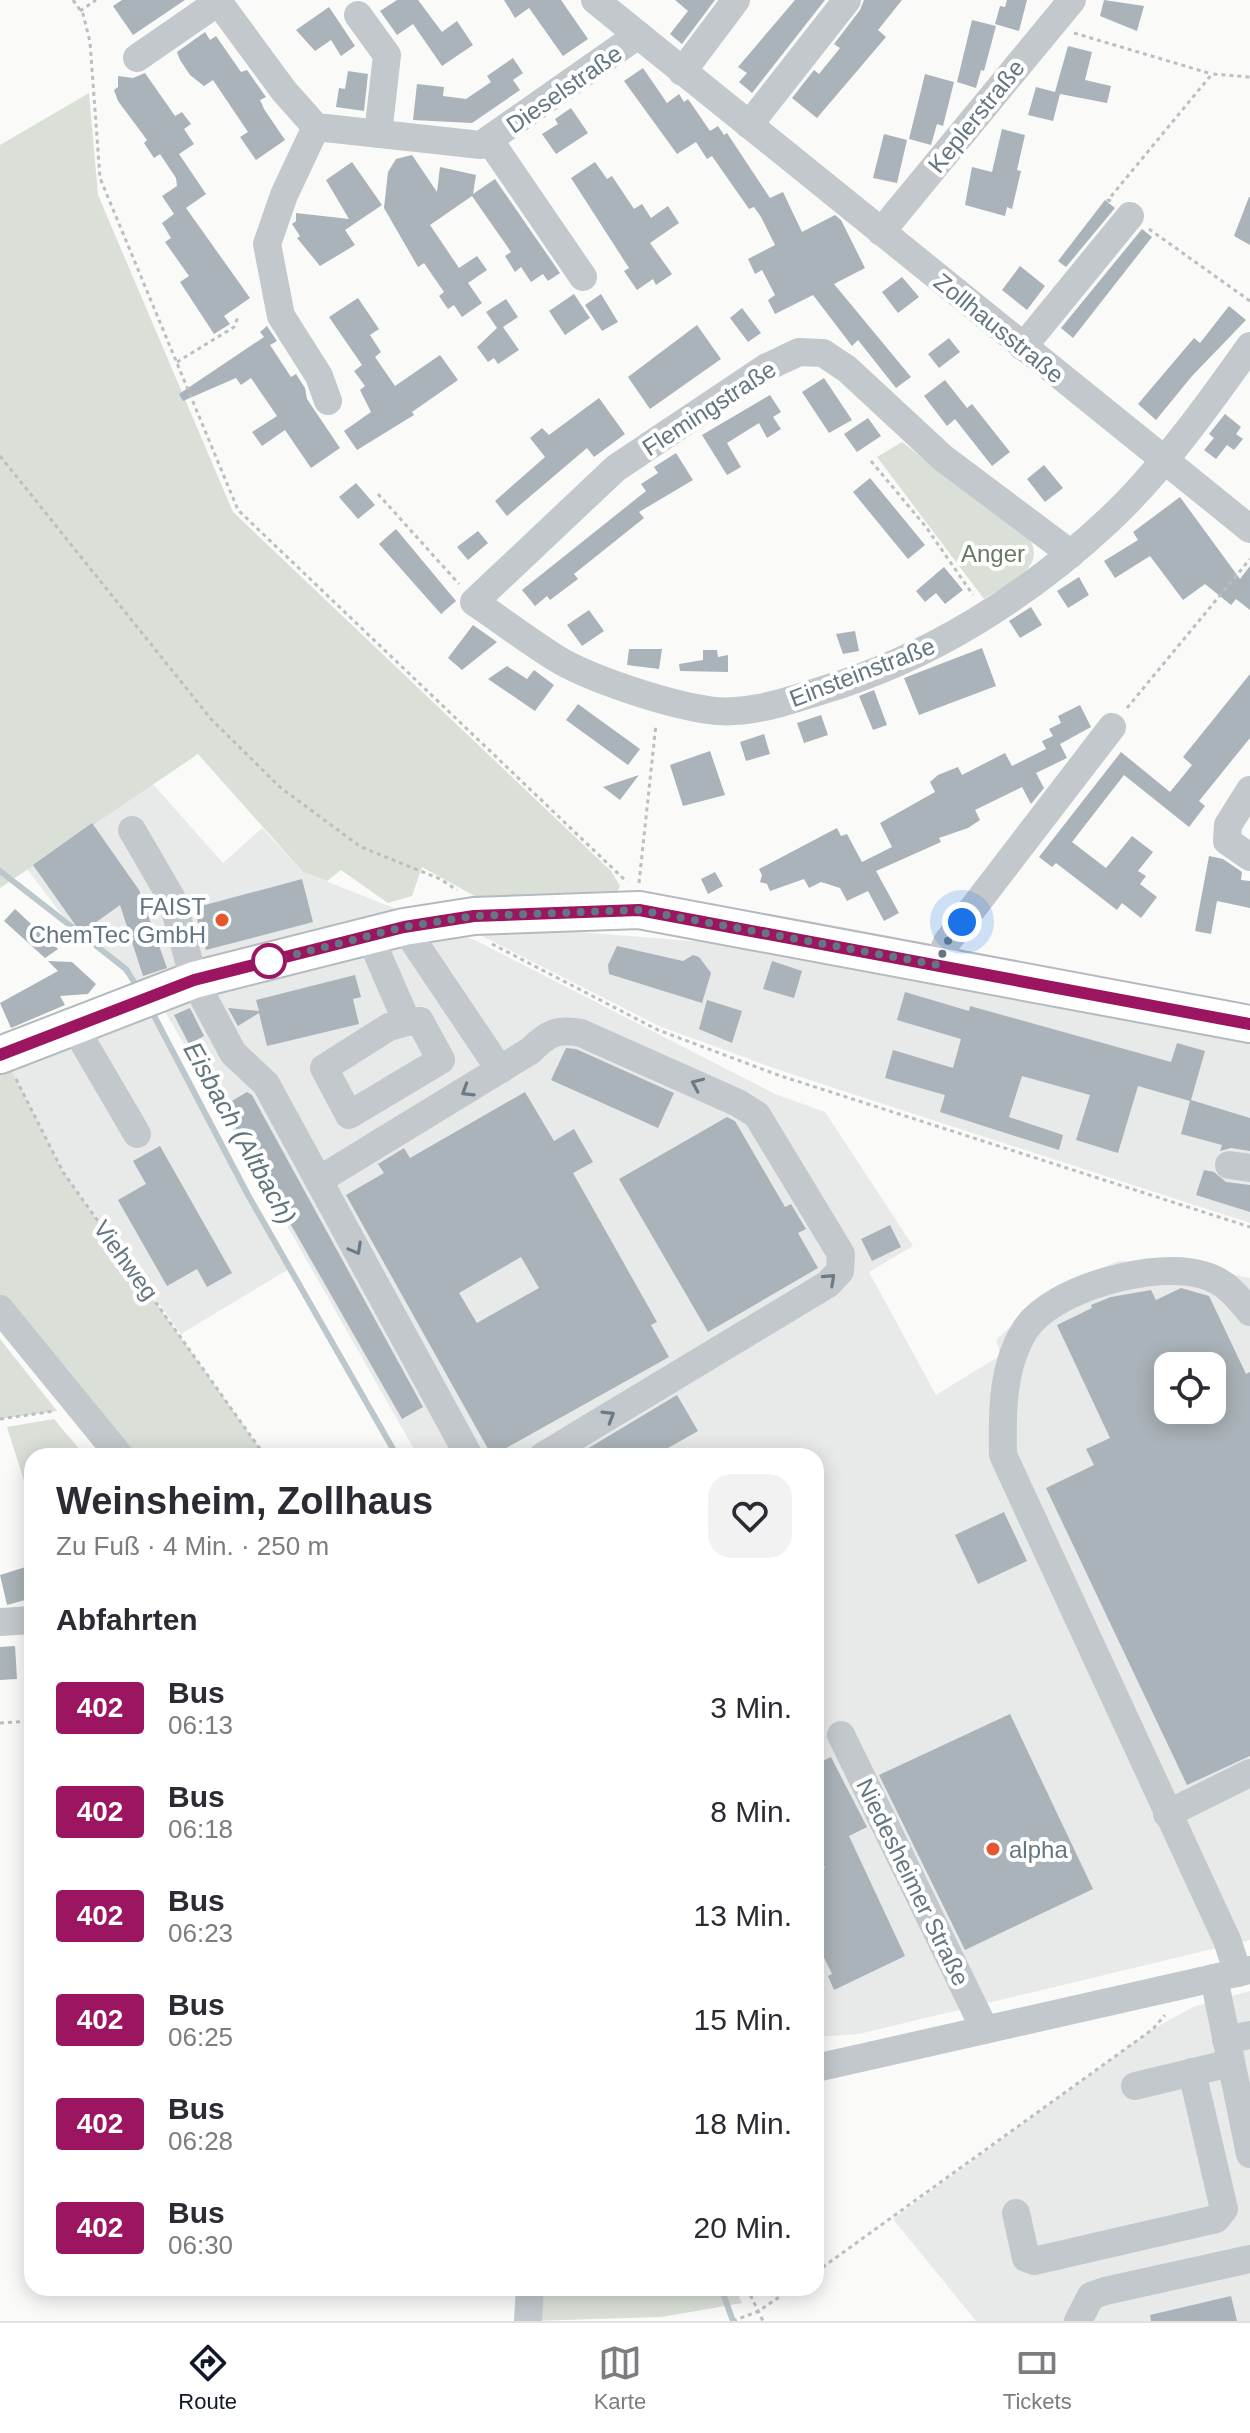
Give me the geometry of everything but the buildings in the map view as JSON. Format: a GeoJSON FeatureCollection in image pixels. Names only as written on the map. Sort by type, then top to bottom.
{"type":"FeatureCollection","features":[{"type":"Feature","properties":{"kind":"main road"},"geometry":{"type":"LineString","coordinates":[[2,1055],[194,980],[387,932],[474,916],[639,902],[938,965],[1250,1024]]}},
{"type":"Feature","properties":{"kind":"street","name":"Zollhausstraße"},"geometry":{"type":"LineString","coordinates":[[595,0],[1250,529]]}},
{"type":"Feature","properties":{"kind":"street"},"geometry":{"type":"LineString","coordinates":[[682,72],[736,0]]}},
{"type":"Feature","properties":{"kind":"street"},"geometry":{"type":"LineString","coordinates":[[749,125],[847,0]]}},
{"type":"Feature","properties":{"kind":"street","name":"Keplerstraße"},"geometry":{"type":"LineString","coordinates":[[881,232],[1072,0]]}},
{"type":"Feature","properties":{"kind":"street"},"geometry":{"type":"LineString","coordinates":[[137,58],[218,1],[284,91],[316,127],[284,195],[267,244],[281,316],[319,376],[328,401]]}},
{"type":"Feature","properties":{"kind":"street"},"geometry":{"type":"LineString","coordinates":[[358,15],[387,55],[378,134]]}},
{"type":"Feature","properties":{"kind":"street","name":"Dieselstraße"},"geometry":{"type":"LineString","coordinates":[[316,127],[481,145],[638,35]]}},
{"type":"Feature","properties":{"kind":"street","name":"Dieselstraße"},"geometry":{"type":"LineString","coordinates":[[490,141],[583,277]]}},
{"type":"Feature","properties":{"kind":"street"},"geometry":{"type":"LineString","coordinates":[[1023,347],[1130,216]]}},
{"type":"Feature","properties":{"kind":"street","name":"Einsteinstraße"},"geometry":{"type":"LineString","coordinates":[[474,602],[557,659],[659,700],[711,711],[758,709],[842,685],[926,652],[986,615],[1071,554],[1136,493],[1250,346]]}},
{"type":"Feature","properties":{"kind":"street","name":"Flemingstraße"},"geometry":{"type":"LineString","coordinates":[[474,602],[616,468],[767,367],[799,352],[823,353],[847,369],[943,458],[1071,554]]}},
{"type":"Feature","properties":{"kind":"street"},"geometry":{"type":"LineString","coordinates":[[938,965],[947,942],[1112,727]]}},
{"type":"Feature","properties":{"kind":"street"},"geometry":{"type":"LineString","coordinates":[[1250,790],[1228,825],[1227,841],[1250,857]]}},
{"type":"Feature","properties":{"kind":"street"},"geometry":{"type":"LineString","coordinates":[[132,830],[172,899],[194,980],[233,1053],[266,1084],[465,1448]]}},
{"type":"Feature","properties":{"kind":"street"},"geometry":{"type":"LineString","coordinates":[[387,932],[407,1022]]}},
{"type":"Feature","properties":{"kind":"street"},"geometry":{"type":"LineString","coordinates":[[387,932],[500,1070]]}},
{"type":"Feature","properties":{"kind":"street"},"geometry":{"type":"LineString","coordinates":[[75,1028],[137,1134]]}},
{"type":"Feature","properties":{"kind":"street"},"geometry":{"type":"LineString","coordinates":[[319,1180],[530,1051],[547,1034],[564,1030],[581,1033],[738,1103],[757,1115],[841,1254],[840,1271],[828,1284],[556,1448]]}},
{"type":"Feature","properties":{"kind":"street"},"geometry":{"type":"LineString","coordinates":[[1250,1312],[1231,1288],[1201,1274],[1128,1273],[1051,1302],[1025,1329],[1013,1359],[1002,1406],[1003,1455],[1227,1940],[1234,1973],[1236,2046],[1250,2154]]}},
{"type":"Feature","properties":{"kind":"street"},"geometry":{"type":"LineString","coordinates":[[0,1309],[113,1448]]}},
{"type":"Feature","properties":{"kind":"street"},"geometry":{"type":"LineString","coordinates":[[0,1622],[24,1620]]}},
{"type":"Feature","properties":{"kind":"street","name":"Niedesheimer Straße"},"geometry":{"type":"LineString","coordinates":[[841,1735],[985,2030]]}},
{"type":"Feature","properties":{"kind":"street"},"geometry":{"type":"LineString","coordinates":[[1167,1814],[1250,1773]]}},
{"type":"Feature","properties":{"kind":"street"},"geometry":{"type":"LineString","coordinates":[[824,2066],[1234,1973]]}},
{"type":"Feature","properties":{"kind":"street"},"geometry":{"type":"LineString","coordinates":[[1135,2086],[1192,2072],[1236,2046]]}},
{"type":"Feature","properties":{"kind":"street"},"geometry":{"type":"LineString","coordinates":[[1016,2213],[1026,2258],[1034,2261],[1216,2219],[1224,2209],[1192,2072]]}},
{"type":"Feature","properties":{"kind":"street"},"geometry":{"type":"LineString","coordinates":[[1078,2321],[1082,2307],[1091,2296],[1250,2259]]}},
{"type":"Feature","properties":{"kind":"street"},"geometry":{"type":"LineString","coordinates":[[528,2321],[530,2296]]}},
{"type":"Feature","properties":{"kind":"path"},"geometry":{"type":"LineString","coordinates":[[73,0],[90,42],[100,178],[238,510],[639,902]]}},
{"type":"Feature","properties":{"kind":"path"},"geometry":{"type":"LineString","coordinates":[[80,11],[96,0]]}},
{"type":"Feature","properties":{"kind":"path"},"geometry":{"type":"LineString","coordinates":[[1050,26],[1212,74],[1250,77]]}},
{"type":"Feature","properties":{"kind":"path"},"geometry":{"type":"LineString","coordinates":[[1212,74],[1108,200],[1250,301]]}},
{"type":"Feature","properties":{"kind":"path"},"geometry":{"type":"LineString","coordinates":[[177,362],[234,327],[238,317]]}},
{"type":"Feature","properties":{"kind":"path"},"geometry":{"type":"LineString","coordinates":[[0,456],[211,719],[281,788],[361,847],[440,879],[465,895],[482,939],[658,1030],[778,1075],[1250,1227]]}},
{"type":"Feature","properties":{"kind":"path"},"geometry":{"type":"LineString","coordinates":[[871,461],[926,527],[986,615]]}},
{"type":"Feature","properties":{"kind":"path"},"geometry":{"type":"LineString","coordinates":[[378,494],[474,602]]}},
{"type":"Feature","properties":{"kind":"path"},"geometry":{"type":"LineString","coordinates":[[1112,727],[1250,559]]}},
{"type":"Feature","properties":{"kind":"path"},"geometry":{"type":"LineString","coordinates":[[639,902],[659,700]]}},
{"type":"Feature","properties":{"kind":"path","name":"Viehweg"},"geometry":{"type":"LineString","coordinates":[[2,1055],[63,1172],[259,1448]]}},
{"type":"Feature","properties":{"kind":"path"},"geometry":{"type":"LineString","coordinates":[[0,1419],[78,1406]]}},
{"type":"Feature","properties":{"kind":"path"},"geometry":{"type":"LineString","coordinates":[[0,1723],[24,1722]]}},
{"type":"Feature","properties":{"kind":"path"},"geometry":{"type":"LineString","coordinates":[[824,2266],[1153,2029],[1180,1999],[1182,1985]]}},
{"type":"Feature","properties":{"kind":"path"},"geometry":{"type":"LineString","coordinates":[[751,2296],[763,2321]]}},
{"type":"Feature","properties":{"kind":"path"},"geometry":{"type":"LineString","coordinates":[[733,2321],[759,2311],[781,2296]]}},
{"type":"Feature","properties":{"kind":"shaded area"},"geometry":{"type":"Polygon","coordinates":[[[152,783],[223,863],[262,828],[303,872],[477,941],[775,1094],[825,1112],[913,1246],[869,1272],[936,1395],[1001,1355],[996,1340],[1053,1288],[1119,1261],[1183,1264],[1250,1278],[1250,1940],[859,2034],[824,2036],[824,1448],[413,1448],[165,1011],[62,915],[27,869],[152,783]]]}},
{"type":"Feature","properties":{"kind":"shaded area"},"geometry":{"type":"Polygon","coordinates":[[[482,930],[564,931],[719,943],[1250,1043],[1250,1223],[779,1070],[659,1026],[482,936],[482,930]]]}},
{"type":"Feature","properties":{"kind":"shaded area"},"geometry":{"type":"Polygon","coordinates":[[[140,1002],[158,1020],[289,1269],[181,1334],[63,1172],[3,1054],[140,1002]]]}},
{"type":"Feature","properties":{"kind":"shaded area"},"geometry":{"type":"Polygon","coordinates":[[[1250,1991],[1250,2321],[976,2321],[893,2219],[1153,2029],[1193,2007],[1250,1991]]]}},
{"type":"Feature","properties":{"kind":"green space"},"geometry":{"type":"Polygon","coordinates":[[[89,93],[98,195],[233,512],[611,871],[620,886],[614,897],[478,898],[422,867],[412,896],[388,903],[341,870],[327,881],[303,872],[198,754],[0,888],[0,145],[89,93]]]}},
{"type":"Feature","properties":{"kind":"green space","name":"Anger"},"geometry":{"type":"Polygon","coordinates":[[[902,442],[1030,540],[1033,559],[1021,575],[984,599],[877,457],[902,442]]]}},
{"type":"Feature","properties":{"kind":"green space"},"geometry":{"type":"Polygon","coordinates":[[[3,1054],[63,1172],[259,1448],[113,1448],[0,1309],[0,1055],[3,1054]]]}},
{"type":"Feature","properties":{"kind":"green space"},"geometry":{"type":"Polygon","coordinates":[[[0,1339],[57,1411],[0,1419],[0,1339]]]}},
{"type":"Feature","properties":{"kind":"green space"},"geometry":{"type":"Polygon","coordinates":[[[54,1419],[78,1448],[24,1448],[24,1481],[7,1427],[54,1419]]]}},
{"type":"Feature","properties":{"kind":"green space"},"geometry":{"type":"Polygon","coordinates":[[[530,2296],[739,2296],[742,2303],[661,2317],[529,2321],[530,2296]]]}},
{"type":"Feature","properties":{"kind":"waterway","name":"Eisbach (Altbach)"},"geometry":{"type":"LineString","coordinates":[[0,871],[126,969],[139,990]]}},
{"type":"Feature","properties":{"kind":"waterway","name":"Eisbach (Altbach)"},"geometry":{"type":"LineString","coordinates":[[151,1010],[248,1195],[392,1448]]}},
{"type":"Feature","properties":{"kind":"waterway","name":"Eisbach (Altbach)"},"geometry":{"type":"LineString","coordinates":[[724,2296],[733,2321]]}},
{"type":"Feature","properties":{"kind":"bus line","name":"402"},"geometry":{"type":"LineString","coordinates":[[0,1055],[194,980],[404,927],[474,916],[639,910],[1250,1024]]}},
{"type":"Feature","properties":{"kind":"place","name":"FAIST ChemTec GmbH"},"geometry":{"type":"Point","coordinates":[222,920]}},
{"type":"Feature","properties":{"kind":"place","name":"alpha"},"geometry":{"type":"Point","coordinates":[993,1849]}},
{"type":"Feature","properties":{"kind":"route"},"geometry":{"type":"LineString","coordinates":[[269,961],[404,927],[474,916],[639,910],[938,965],[947,942],[962,922]]}}]}
